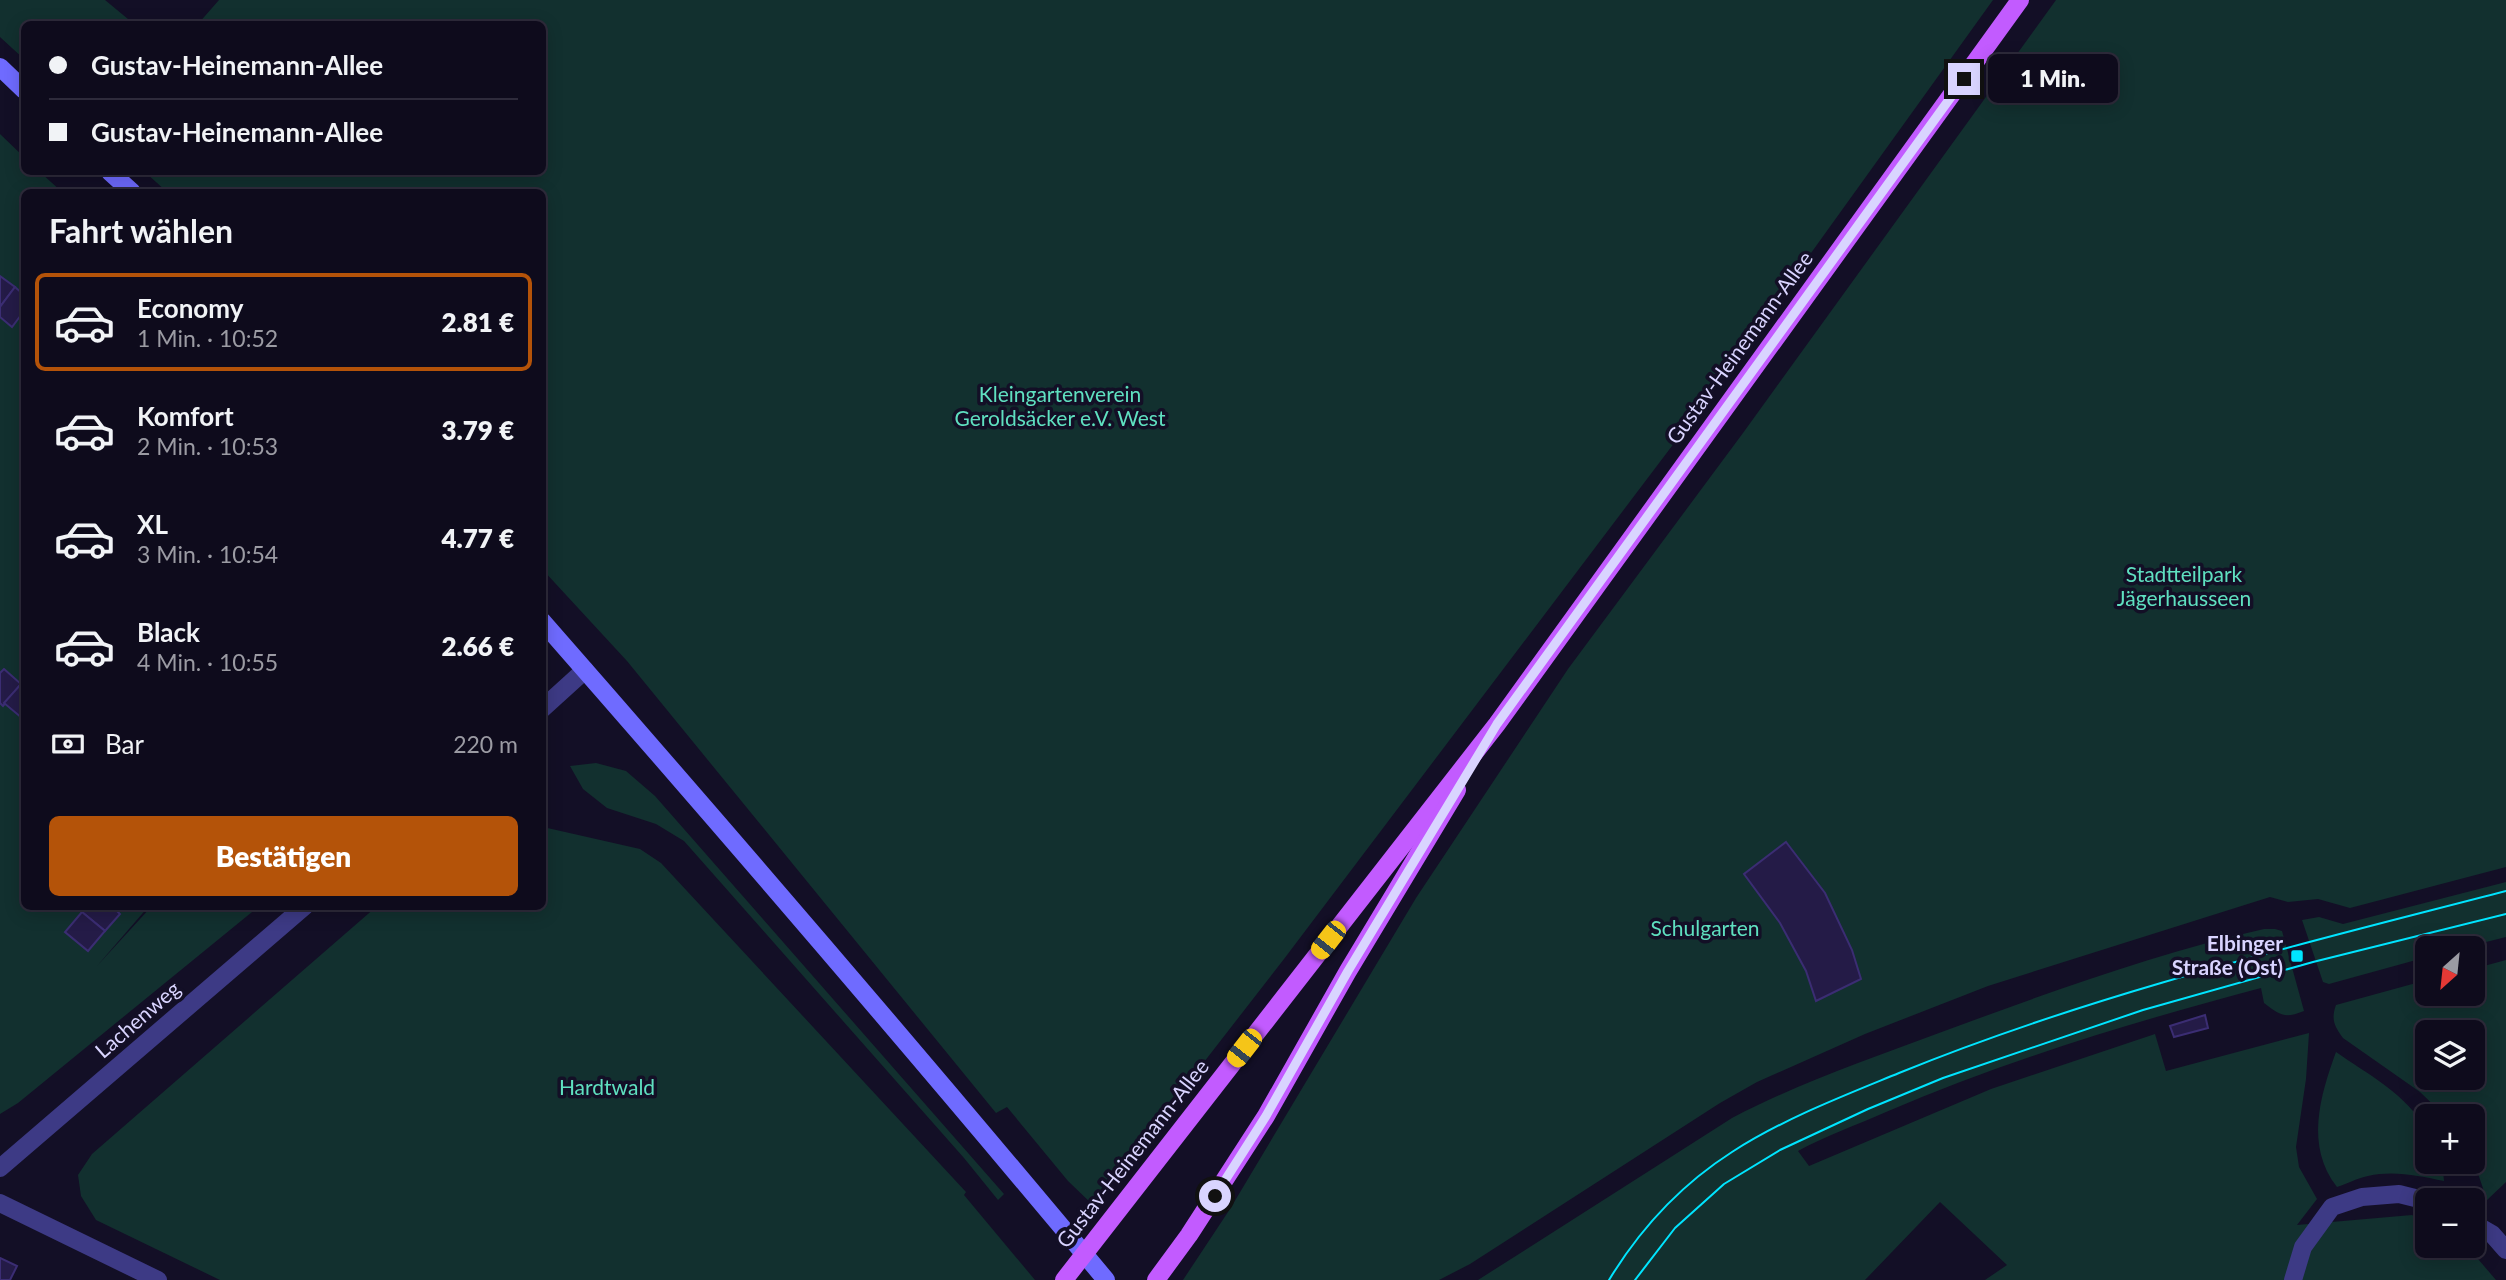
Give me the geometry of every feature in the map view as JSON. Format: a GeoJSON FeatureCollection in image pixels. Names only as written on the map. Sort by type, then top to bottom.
{"type":"FeatureCollection","features":[{"type":"Feature","properties":{"kind":"main road","name":"Gustav-Heinemann-Allee"},"geometry":{"type":"LineString","coordinates":[[1064,1280],[1497,724],[2020,0]]}},
{"type":"Feature","properties":{"kind":"main road","name":"Gustav-Heinemann-Allee"},"geometry":{"type":"LineString","coordinates":[[1156,1280],[1189,1236],[1266,1116],[1348,971],[1497,724]]}},
{"type":"Feature","properties":{"kind":"street"},"geometry":{"type":"LineString","coordinates":[[0,67],[21,87]]}},
{"type":"Feature","properties":{"kind":"street"},"geometry":{"type":"LineString","coordinates":[[113,175],[129,189]]}},
{"type":"Feature","properties":{"kind":"street"},"geometry":{"type":"LineString","coordinates":[[546,626],[738,844],[799,920],[1106,1280]]}},
{"type":"Feature","properties":{"kind":"street"},"geometry":{"type":"LineString","coordinates":[[546,705],[585,670]]}},
{"type":"Feature","properties":{"kind":"street","name":"Lachenweg"},"geometry":{"type":"LineString","coordinates":[[0,1168],[300,910]]}},
{"type":"Feature","properties":{"kind":"street"},"geometry":{"type":"LineString","coordinates":[[2293,1280],[2303,1247],[2332,1207],[2362,1197],[2399,1194],[2415,1198]]}},
{"type":"Feature","properties":{"kind":"street"},"geometry":{"type":"LineString","coordinates":[[0,1203],[137,1275],[158,1280]]}},
{"type":"Feature","properties":{"kind":"street"},"geometry":{"type":"LineString","coordinates":[[2485,1230],[2506,1250]]}},
{"type":"Feature","properties":{"kind":"green space"},"geometry":{"type":"Polygon","coordinates":[[[0,0],[105,0],[130,21],[21,21],[21,56],[0,37],[0,0]]]}},
{"type":"Feature","properties":{"kind":"green space","name":"Kleingartenverein Geroldsäcker e.V. West"},"geometry":{"type":"Polygon","coordinates":[[[219,0],[1993,0],[1678,438],[1284,959],[1093,1205],[1068,1181],[1007,1107],[996,1113],[627,661],[546,573],[546,189],[164,189],[148,175],[546,175],[546,21],[201,21],[219,0]]]}},
{"type":"Feature","properties":{"kind":"green space","name":"Stadtteilpark Jägerhausseen"},"geometry":{"type":"Polygon","coordinates":[[[2056,0],[2506,0],[2506,867],[2350,908],[2318,899],[2288,902],[2270,897],[1988,986],[1865,1034],[1757,1082],[1470,1264],[1439,1280],[1183,1280],[1230,1209],[1416,898],[1568,669],[1743,433],[2056,0]]]}},
{"type":"Feature","properties":{"kind":"green space"},"geometry":{"type":"Polygon","coordinates":[[[0,134],[21,154],[21,175],[43,175],[59,189],[21,189],[21,910],[145,910],[97,966],[148,910],[254,910],[18,1103],[0,1114],[0,134]]]}},
{"type":"Feature","properties":{"kind":"green space"},"geometry":{"type":"Polygon","coordinates":[[[596,763],[626,771],[655,796],[1004,1194],[998,1200],[684,841],[656,824],[607,808],[583,789],[570,766],[596,763]]]}},
{"type":"Feature","properties":{"kind":"green space","name":"Hardtwald"},"geometry":{"type":"Polygon","coordinates":[[[546,828],[640,849],[661,863],[966,1192],[964,1195],[1035,1280],[220,1280],[96,1220],[81,1196],[78,1175],[92,1154],[373,910],[546,910],[546,828]]]}},
{"type":"Feature","properties":{"kind":"green space"},"geometry":{"type":"Polygon","coordinates":[[[2506,882],[2506,937],[2485,942],[2485,936],[2415,936],[2415,960],[2329,984],[2323,982],[2302,920],[2319,917],[2343,924],[2506,882]]]}},
{"type":"Feature","properties":{"kind":"green space"},"geometry":{"type":"Polygon","coordinates":[[[2264,929],[2282,931],[2304,1011],[2292,1015],[2278,1013],[2264,1003],[2261,988],[2213,1001],[2118,1028],[1978,1075],[1798,1151],[1809,1166],[1991,1089],[2155,1034],[2166,1071],[2309,1033],[2306,1079],[2296,1147],[2299,1167],[2317,1199],[2297,1225],[2412,1215],[2415,1217],[2415,1258],[2477,1258],[2496,1280],[1985,1280],[2007,1265],[1940,1202],[1865,1280],[1478,1280],[1732,1118],[1783,1094],[1860,1062],[2059,990],[2223,939],[2264,929]]]}},
{"type":"Feature","properties":{"kind":"green space"},"geometry":{"type":"Polygon","coordinates":[[[2506,960],[2506,1182],[2487,1200],[2478,1174],[2485,1174],[2485,1104],[2432,1104],[2417,1090],[2485,1090],[2485,1020],[2415,1020],[2415,1088],[2343,1038],[2334,1018],[2336,1005],[2415,983],[2415,1006],[2485,1006],[2485,966],[2506,960]]]}},
{"type":"Feature","properties":{"kind":"green space"},"geometry":{"type":"Polygon","coordinates":[[[2336,1052],[2386,1086],[2415,1114],[2415,1174],[2443,1174],[2444,1181],[2406,1174],[2378,1174],[2337,1187],[2327,1171],[2318,1138],[2318,1121],[2336,1052]]]}},
{"type":"Feature","properties":{"kind":"building"},"geometry":{"type":"Polygon","coordinates":[[[0,276],[15,287],[0,307],[0,276]]]}},
{"type":"Feature","properties":{"kind":"building"},"geometry":{"type":"Polygon","coordinates":[[[15,287],[21,292],[21,315],[12,327],[0,317],[0,307],[15,287]]]}},
{"type":"Feature","properties":{"kind":"building"},"geometry":{"type":"Polygon","coordinates":[[[4,669],[21,684],[3,706],[0,703],[0,673],[4,669]]]}},
{"type":"Feature","properties":{"kind":"building"},"geometry":{"type":"Polygon","coordinates":[[[21,684],[21,717],[4,703],[21,684]]]}},
{"type":"Feature","properties":{"kind":"building"},"geometry":{"type":"Polygon","coordinates":[[[1786,842],[1825,893],[1852,950],[1861,979],[1816,1001],[1806,971],[1780,923],[1744,874],[1786,842]]]}},
{"type":"Feature","properties":{"kind":"building"},"geometry":{"type":"Polygon","coordinates":[[[116,910],[120,914],[105,931],[82,912],[116,910]]]}},
{"type":"Feature","properties":{"kind":"building"},"geometry":{"type":"Polygon","coordinates":[[[82,912],[105,931],[88,951],[65,932],[82,912]]]}},
{"type":"Feature","properties":{"kind":"building"},"geometry":{"type":"Polygon","coordinates":[[[2205,1015],[2208,1028],[2174,1037],[2170,1026],[2205,1015]]]}},
{"type":"Feature","properties":{"kind":"building"},"geometry":{"type":"Polygon","coordinates":[[[0,1258],[17,1266],[10,1280],[0,1280],[0,1258]]]}},
{"type":"Feature","properties":{"kind":"tram line"},"geometry":{"type":"LineString","coordinates":[[1609,1280],[1648,1226],[1696,1178],[1752,1140],[1835,1099],[1973,1044],[2123,994],[2506,891]]}},
{"type":"Feature","properties":{"kind":"tram line"},"geometry":{"type":"LineString","coordinates":[[1635,1280],[1675,1228],[1724,1184],[1780,1150],[1868,1109],[1943,1078],[2143,1010],[2313,962],[2506,914]]}},
{"type":"Feature","properties":{"kind":"place","name":"Elbinger Straße (Ost)"},"geometry":{"type":"Point","coordinates":[2297,956]}},
{"type":"Feature","properties":{"kind":"route"},"geometry":{"type":"LineString","coordinates":[[1215,1196],[1266,1116],[1348,971],[1497,724],[1964,79]]}},
{"type":"Feature","properties":{"kind":"park label","name":"Schulgarten"},"geometry":{"type":"Point","coordinates":[1705,929]}}]}
